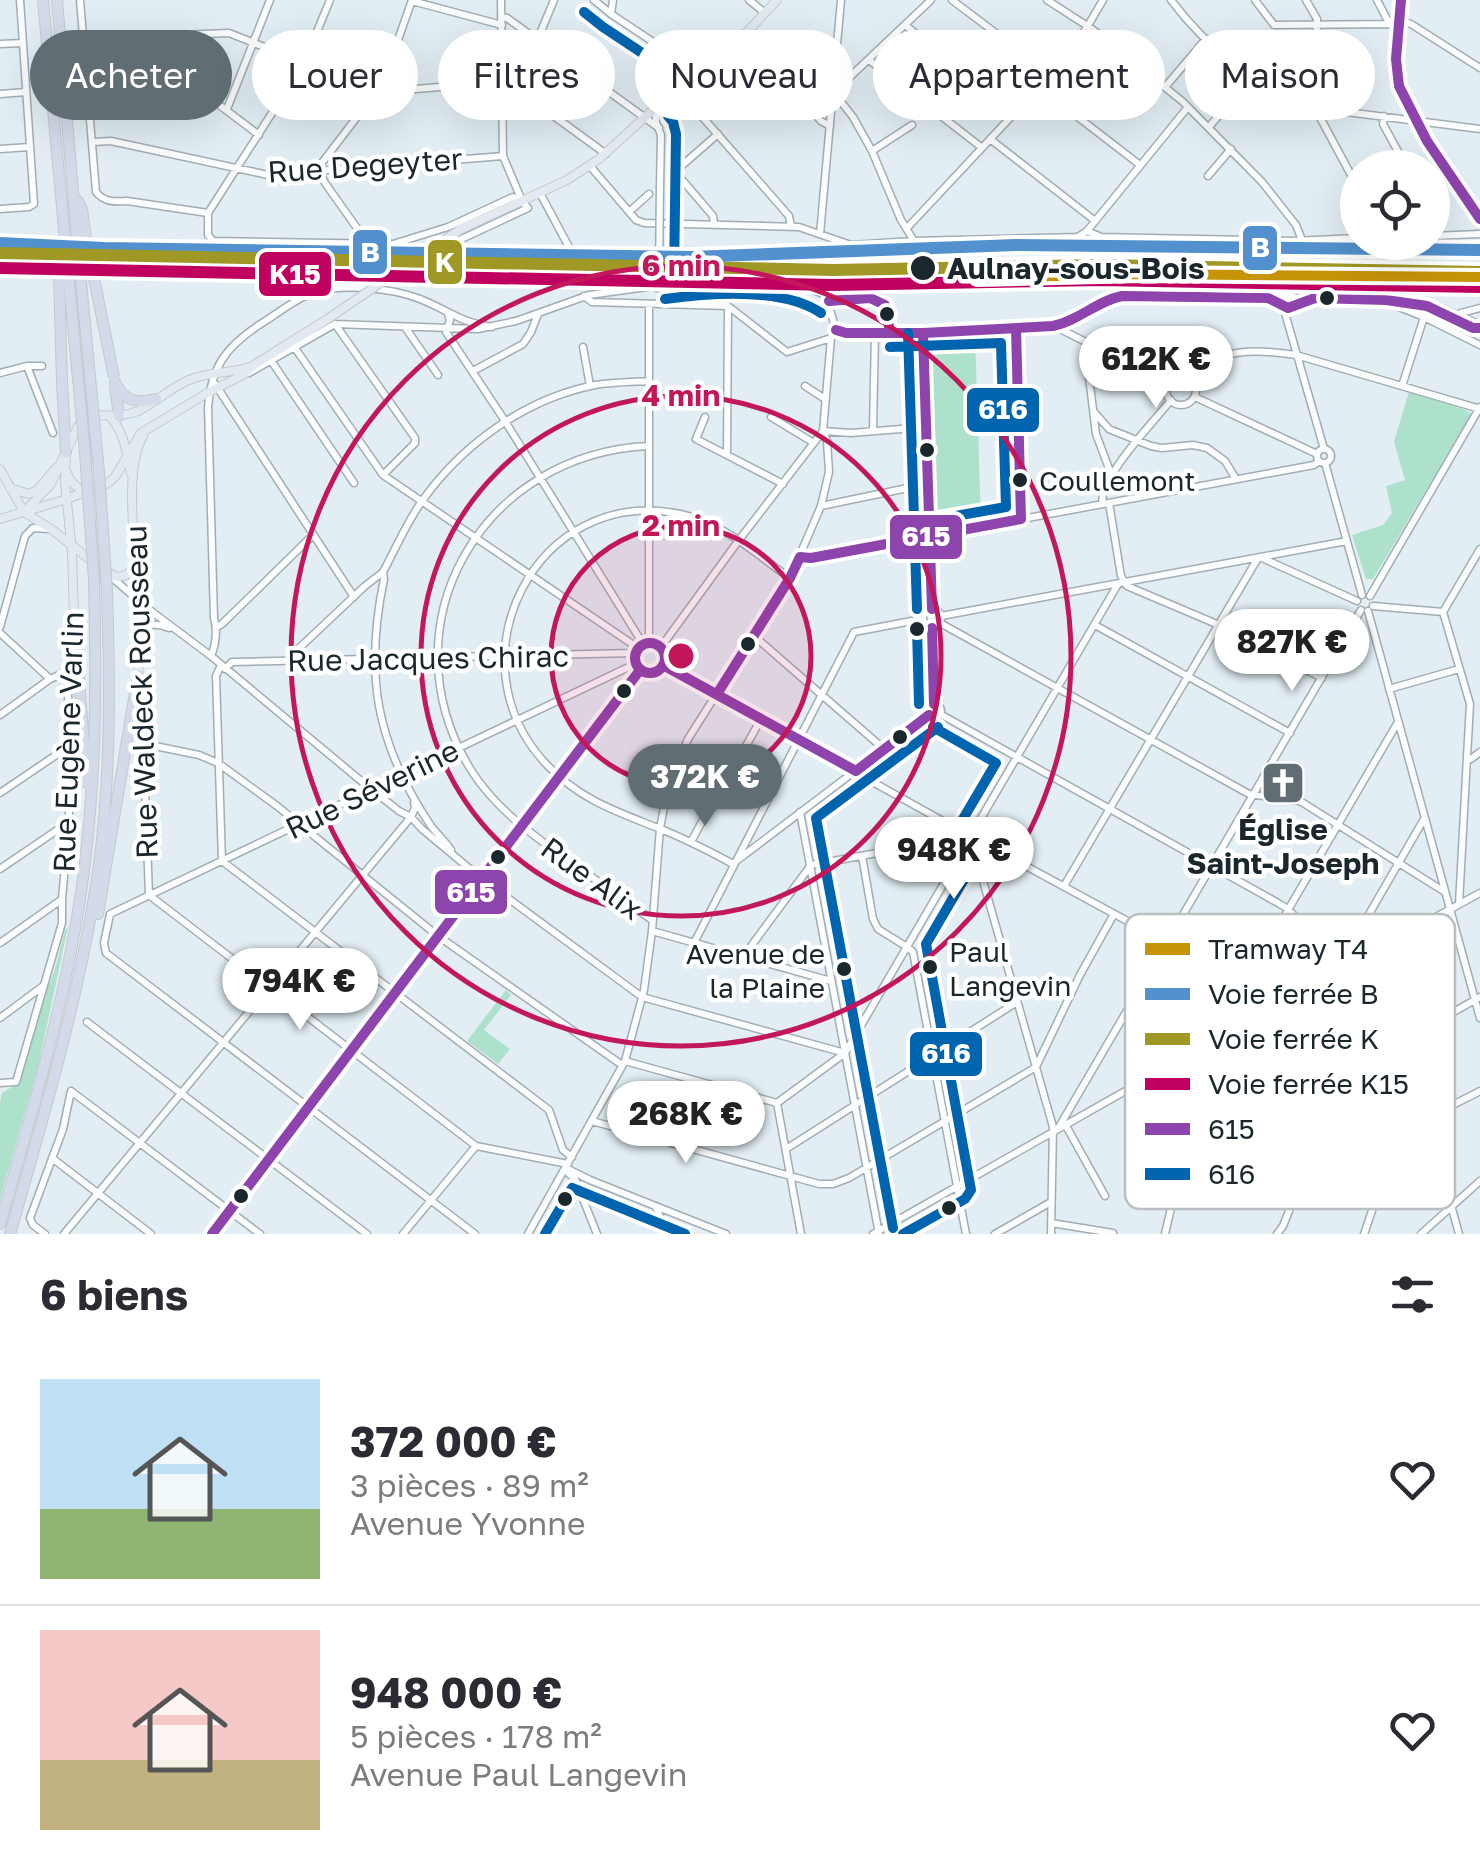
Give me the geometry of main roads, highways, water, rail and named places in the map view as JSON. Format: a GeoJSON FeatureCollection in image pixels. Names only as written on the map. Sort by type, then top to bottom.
{"type":"FeatureCollection","features":[{"type":"Feature","properties":{"kind":"highway"},"geometry":{"type":"LineString","coordinates":[[43,0],[64,220],[120,393],[132,401],[156,399]]}},
{"type":"Feature","properties":{"kind":"highway"},"geometry":{"type":"LineString","coordinates":[[57,0],[75,196],[82,209],[72,240],[62,384],[66,452]]}},
{"type":"Feature","properties":{"kind":"highway"},"geometry":{"type":"LineString","coordinates":[[0,1224],[59,1010],[79,910],[92,796],[97,678],[94,580],[72,240]]}},
{"type":"Feature","properties":{"kind":"highway"},"geometry":{"type":"LineString","coordinates":[[10,1234],[69,1025],[99,862],[109,756],[107,592],[99,472],[72,240]]}},
{"type":"Feature","properties":{"kind":"highway"},"geometry":{"type":"LineString","coordinates":[[115,379],[115,418]]}},
{"type":"Feature","properties":{"kind":"highway"},"geometry":{"type":"LineString","coordinates":[[74,615],[87,786],[92,796]]}},
{"type":"Feature","properties":{"kind":"highway"},"geometry":{"type":"LineString","coordinates":[[87,937],[96,926],[138,674]]}},
{"type":"Feature","properties":{"kind":"main road"},"geometry":{"type":"LineString","coordinates":[[0,519],[94,490],[114,477],[141,434],[213,383],[332,321],[461,229],[590,166],[656,106],[722,57],[777,0]]}},
{"type":"Feature","properties":{"kind":"main road"},"geometry":{"type":"LineString","coordinates":[[24,512],[63,466],[66,452],[84,420],[98,415],[115,418],[137,411],[184,382],[213,383],[243,375],[254,365]]}},
{"type":"Feature","properties":{"kind":"main road"},"geometry":{"type":"LineString","coordinates":[[115,418],[129,450]]}},
{"type":"Feature","properties":{"kind":"main road","name":"Rue Waldeck Rousseau"},"geometry":{"type":"LineString","coordinates":[[132,488],[137,448],[150,428]]}},
{"type":"Feature","properties":{"kind":"main road","name":"Rue Waldeck Rousseau"},"geometry":{"type":"LineString","coordinates":[[129,450],[140,602],[138,674]]}},
{"type":"Feature","properties":{"kind":"main road"},"geometry":{"type":"LineString","coordinates":[[63,466],[71,482],[81,490],[94,490]]}},
{"type":"Feature","properties":{"kind":"main road"},"geometry":{"type":"LineString","coordinates":[[10,488],[29,494],[63,466]]}},
{"type":"Feature","properties":{"kind":"main road","name":"Rue Eugène Varlin"},"geometry":{"type":"LineString","coordinates":[[63,466],[74,615]]}},
{"type":"Feature","properties":{"kind":"main road"},"geometry":{"type":"LineString","coordinates":[[0,469],[24,512],[102,569],[123,576],[136,563]]}},
{"type":"Feature","properties":{"kind":"main road","name":"Rue Eugène Varlin"},"geometry":{"type":"LineString","coordinates":[[51,529],[63,546],[72,574]]}},
{"type":"Feature","properties":{"kind":"tram line","name":"T4"},"geometry":{"type":"LineString","coordinates":[[977,278],[1140,274],[1480,277]]}},
{"type":"Feature","properties":{"kind":"tram line"},"geometry":{"type":"LineString","coordinates":[[965,281],[985,281]]}},
{"type":"Feature","properties":{"kind":"railway"},"geometry":{"type":"LineString","coordinates":[[0,269],[522,276],[650,267]]}},
{"type":"Feature","properties":{"kind":"rail line","name":"B"},"geometry":{"type":"LineString","coordinates":[[0,243],[691,257],[1016,245],[1480,250]]}},
{"type":"Feature","properties":{"kind":"rail line","name":"K"},"geometry":{"type":"LineString","coordinates":[[0,253],[833,270],[1099,265],[1480,272]]}},
{"type":"Feature","properties":{"kind":"rail line","name":"K15"},"geometry":{"type":"LineString","coordinates":[[0,268],[833,285],[1099,280],[1480,287]]}},
{"type":"Feature","properties":{"kind":"place","name":"Aulnay-sous-Bois"},"geometry":{"type":"Point","coordinates":[923,268]}},
{"type":"Feature","properties":{"kind":"place","name":"Coullemont"},"geometry":{"type":"Point","coordinates":[1020,480]}},
{"type":"Feature","properties":{"kind":"place","name":"Église Saint-Joseph"},"geometry":{"type":"Point","coordinates":[1283,783]}},
{"type":"Feature","properties":{"kind":"place","name":"Paul Langevin"},"geometry":{"type":"Point","coordinates":[930,967]}},
{"type":"Feature","properties":{"kind":"place","name":"Avenue de la Plaine"},"geometry":{"type":"Point","coordinates":[844,969]}}]}
